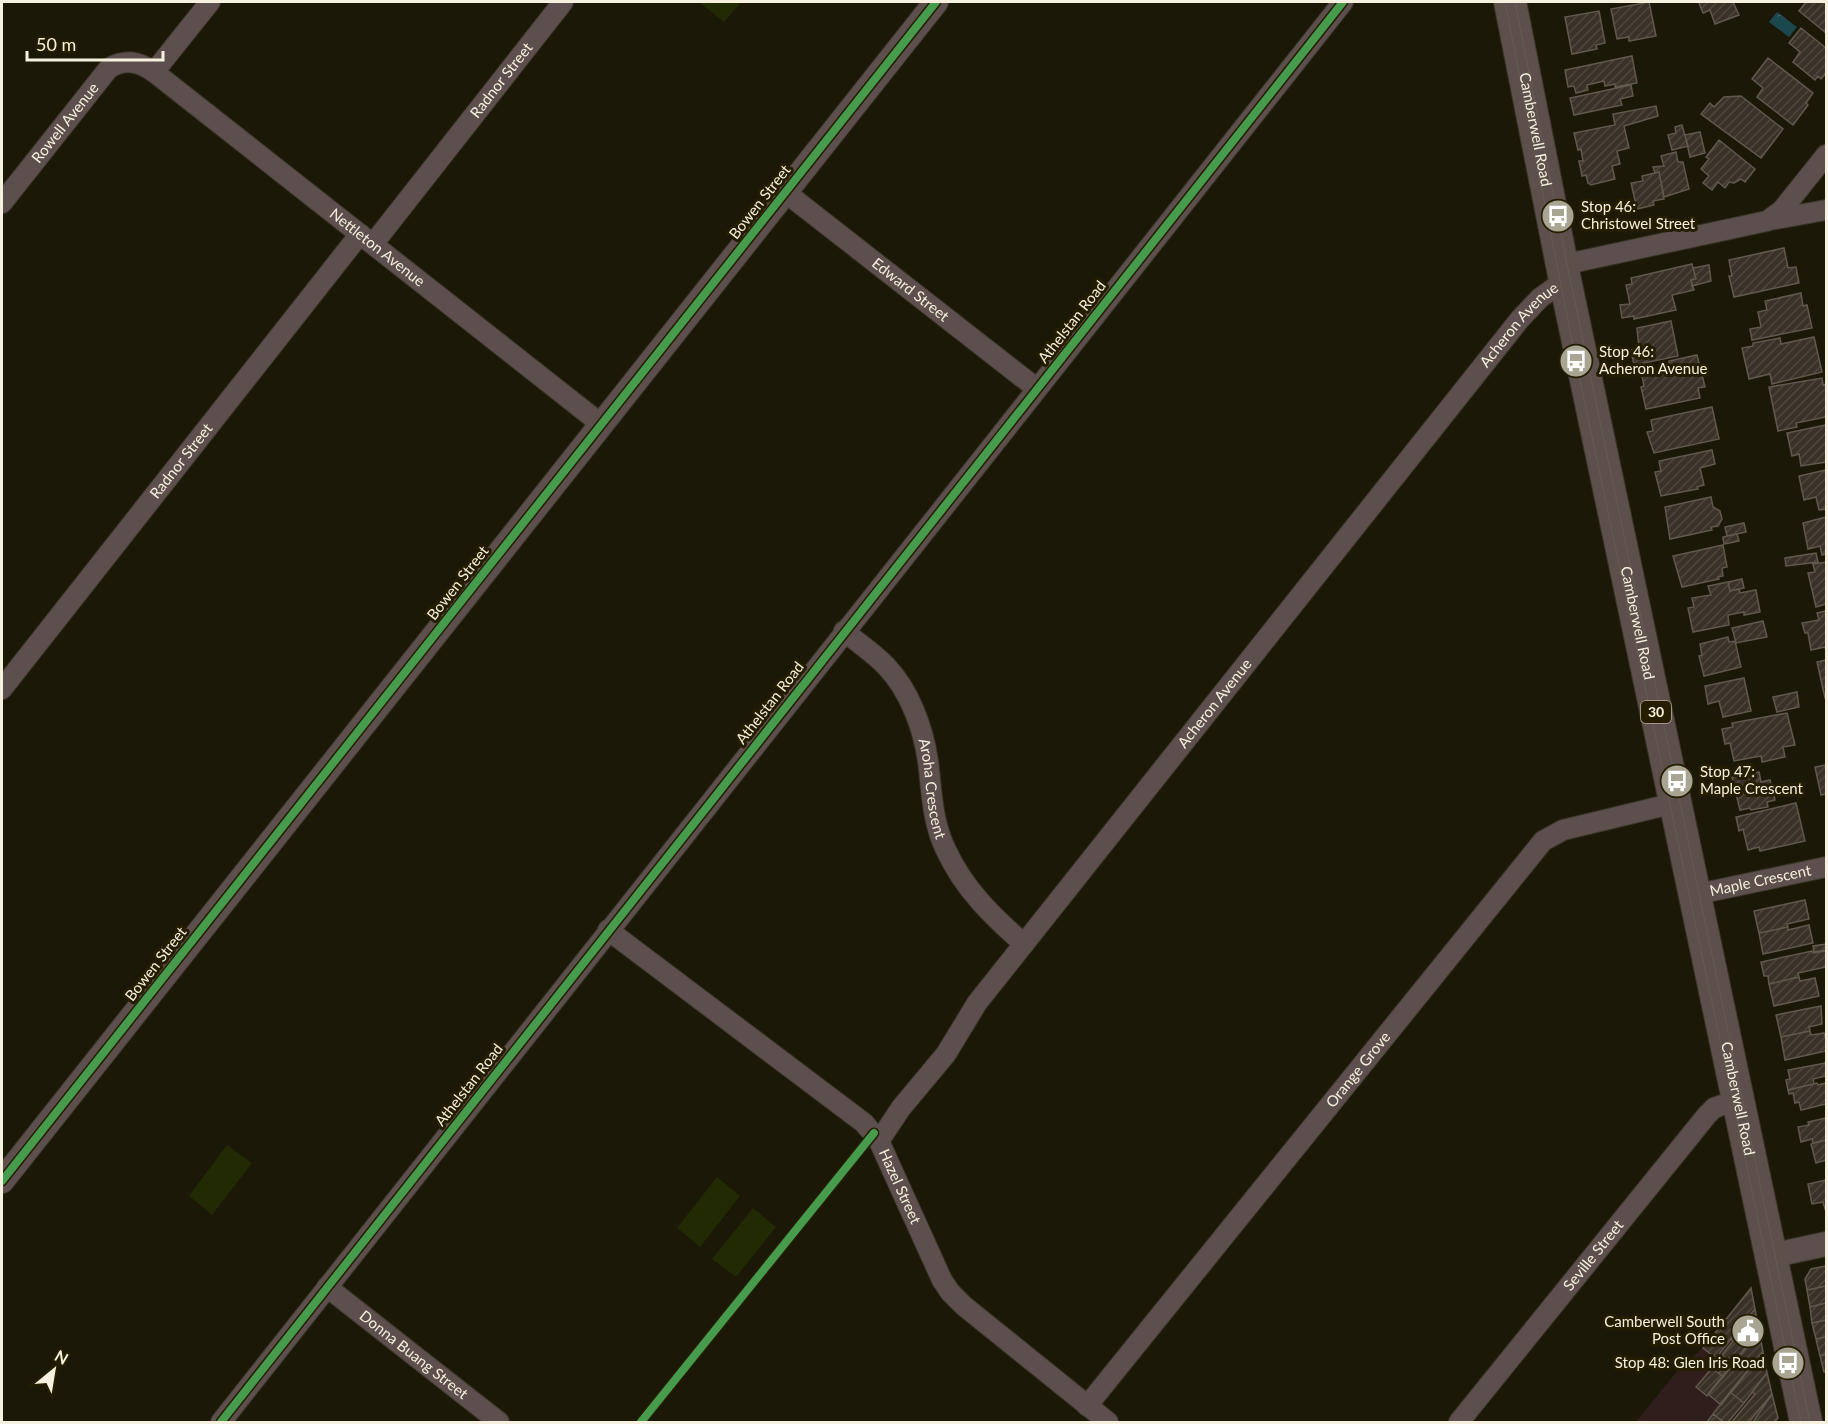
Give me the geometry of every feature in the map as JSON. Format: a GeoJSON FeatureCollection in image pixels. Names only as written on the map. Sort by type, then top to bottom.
{"type":"FeatureCollection","features":[{"type":"Feature","properties":{"kind":"main road","name":"Camberwell Road"},"geometry":{"type":"LineString","coordinates":[[1510,2],[1564,273],[1806,1422]]}},
{"type":"Feature","properties":{"kind":"street"},"geometry":{"type":"LineString","coordinates":[[154,72],[210,2]]}},
{"type":"Feature","properties":{"kind":"street","name":"Radnor Street"},"geometry":{"type":"LineString","coordinates":[[2,689],[366,239],[563,2]]}},
{"type":"Feature","properties":{"kind":"street","name":"Bowen Street"},"geometry":{"type":"LineString","coordinates":[[2,1181],[936,2]]}},
{"type":"Feature","properties":{"kind":"street","name":"Athelstan Road"},"geometry":{"type":"LineString","coordinates":[[221,1422],[1343,2]]}},
{"type":"Feature","properties":{"kind":"street","name":"Rowell Avenue"},"geometry":{"type":"LineString","coordinates":[[2,202],[109,68],[131,61],[140,63],[154,72]]}},
{"type":"Feature","properties":{"kind":"street","name":"Nettleton Avenue"},"geometry":{"type":"LineString","coordinates":[[154,72],[601,424]]}},
{"type":"Feature","properties":{"kind":"street"},"geometry":{"type":"LineString","coordinates":[[1767,221],[1782,210],[1826,159]]}},
{"type":"Feature","properties":{"kind":"street","name":"Edward Street"},"geometry":{"type":"LineString","coordinates":[[785,192],[1036,388]]}},
{"type":"Feature","properties":{"kind":"street"},"geometry":{"type":"LineString","coordinates":[[1564,273],[1767,221],[1827,210]]}},
{"type":"Feature","properties":{"kind":"street","name":"Acheron Avenue"},"geometry":{"type":"LineString","coordinates":[[879,1141],[902,1108],[946,1054],[977,1003],[1520,319],[1564,273]]}},
{"type":"Feature","properties":{"kind":"street","name":"Aroha Crescent"},"geometry":{"type":"LineString","coordinates":[[844,632],[886,666],[905,693],[920,725],[925,744],[932,806],[945,848],[976,899],[1024,944]]}},
{"type":"Feature","properties":{"kind":"street","name":"Orange Grove"},"geometry":{"type":"LineString","coordinates":[[1087,1406],[1543,841],[1563,830],[1675,803]]}},
{"type":"Feature","properties":{"kind":"street","name":"Maple Crescent"},"geometry":{"type":"LineString","coordinates":[[1694,895],[1827,867]]}},
{"type":"Feature","properties":{"kind":"street","name":"Hazel Street"},"geometry":{"type":"LineString","coordinates":[[608,930],[864,1123],[879,1141],[950,1292],[964,1306],[1108,1422]]}},
{"type":"Feature","properties":{"kind":"street","name":"Seville Street"},"geometry":{"type":"LineString","coordinates":[[1459,1422],[1707,1115],[1719,1106],[1737,1100]]}},
{"type":"Feature","properties":{"kind":"street"},"geometry":{"type":"LineString","coordinates":[[1770,1256],[1827,1244]]}},
{"type":"Feature","properties":{"kind":"street","name":"Donna Buang Street"},"geometry":{"type":"LineString","coordinates":[[327,1287],[499,1422]]}},
{"type":"Feature","properties":{"kind":"shaded area"},"geometry":{"type":"Polygon","coordinates":[[[1751,1288],[1778,1422],[1636,1422],[1682,1365],[1703,1348],[1751,1288]]]}},
{"type":"Feature","properties":{"kind":"green space"},"geometry":{"type":"Polygon","coordinates":[[[699,2],[741,2],[724,22],[699,2]]]}},
{"type":"Feature","properties":{"kind":"green space"},"geometry":{"type":"Polygon","coordinates":[[[227,1145],[252,1163],[212,1215],[189,1196],[227,1145]]]}},
{"type":"Feature","properties":{"kind":"green space"},"geometry":{"type":"Polygon","coordinates":[[[717,1177],[740,1196],[700,1247],[677,1228],[717,1177]]]}},
{"type":"Feature","properties":{"kind":"green space"},"geometry":{"type":"Polygon","coordinates":[[[753,1208],[776,1227],[736,1277],[712,1259],[753,1208]]]}},
{"type":"Feature","properties":{"kind":"water"},"geometry":{"type":"Polygon","coordinates":[[[1777,12],[1797,27],[1789,37],[1769,22],[1777,12]]]}},
{"type":"Feature","properties":{"kind":"building"},"geometry":{"type":"Polygon","coordinates":[[[1649,2],[1656,36],[1629,41],[1629,37],[1617,39],[1611,9],[1649,2]]]}},
{"type":"Feature","properties":{"kind":"building"},"geometry":{"type":"Polygon","coordinates":[[[1733,2],[1739,15],[1715,24],[1710,10],[1703,13],[1699,3],[1733,2]]]}},
{"type":"Feature","properties":{"kind":"building"},"geometry":{"type":"Polygon","coordinates":[[[1806,2],[1826,2],[1826,33],[1799,11],[1806,2]]]}},
{"type":"Feature","properties":{"kind":"building"},"geometry":{"type":"Polygon","coordinates":[[[1599,11],[1605,43],[1596,45],[1597,49],[1572,54],[1565,17],[1599,11]]]}},
{"type":"Feature","properties":{"kind":"building"},"geometry":{"type":"Polygon","coordinates":[[[1801,28],[1826,48],[1826,73],[1821,79],[1818,76],[1815,80],[1793,62],[1800,52],[1789,43],[1801,28]]]}},
{"type":"Feature","properties":{"kind":"building"},"geometry":{"type":"Polygon","coordinates":[[[1632,56],[1637,83],[1615,87],[1615,84],[1605,86],[1604,81],[1587,85],[1588,90],[1576,93],[1574,86],[1568,87],[1565,70],[1632,56]]]}},
{"type":"Feature","properties":{"kind":"building"},"geometry":{"type":"Polygon","coordinates":[[[1768,58],[1813,93],[1806,103],[1808,105],[1793,125],[1757,97],[1763,88],[1752,79],[1768,58]]]}},
{"type":"Feature","properties":{"kind":"building"},"geometry":{"type":"Polygon","coordinates":[[[1631,85],[1633,96],[1620,99],[1622,105],[1574,115],[1570,98],[1631,85]]]}},
{"type":"Feature","properties":{"kind":"building"},"geometry":{"type":"Polygon","coordinates":[[[1741,96],[1783,129],[1761,158],[1701,114],[1710,103],[1714,107],[1724,97],[1741,96]]]}},
{"type":"Feature","properties":{"kind":"building"},"geometry":{"type":"Polygon","coordinates":[[[1656,106],[1658,116],[1624,126],[1629,148],[1617,151],[1620,164],[1612,166],[1615,179],[1591,185],[1588,183],[1586,175],[1582,176],[1579,161],[1583,161],[1581,149],[1578,150],[1574,133],[1615,125],[1613,114],[1656,106]]]}},
{"type":"Feature","properties":{"kind":"building"},"geometry":{"type":"Polygon","coordinates":[[[1682,125],[1688,146],[1672,150],[1668,135],[1676,133],[1675,127],[1682,125]]]}},
{"type":"Feature","properties":{"kind":"building"},"geometry":{"type":"Polygon","coordinates":[[[1700,132],[1705,153],[1690,157],[1685,135],[1700,132]]]}},
{"type":"Feature","properties":{"kind":"building"},"geometry":{"type":"Polygon","coordinates":[[[1719,140],[1755,169],[1745,182],[1741,179],[1734,183],[1729,182],[1725,188],[1718,182],[1712,190],[1703,183],[1709,176],[1701,169],[1709,159],[1706,157],[1719,140]]]}},
{"type":"Feature","properties":{"kind":"building"},"geometry":{"type":"Polygon","coordinates":[[[1676,152],[1678,162],[1683,162],[1689,189],[1664,197],[1659,172],[1655,173],[1653,167],[1664,166],[1661,156],[1676,152]]]}},
{"type":"Feature","properties":{"kind":"building"},"geometry":{"type":"Polygon","coordinates":[[[1659,172],[1664,199],[1653,201],[1654,205],[1637,209],[1631,183],[1643,181],[1642,176],[1659,172]]]}},
{"type":"Feature","properties":{"kind":"building"},"geometry":{"type":"Polygon","coordinates":[[[1784,248],[1788,268],[1796,267],[1799,283],[1734,297],[1729,276],[1732,276],[1729,260],[1784,248]]]}},
{"type":"Feature","properties":{"kind":"building"},"geometry":{"type":"Polygon","coordinates":[[[1692,264],[1696,279],[1691,280],[1694,290],[1672,295],[1676,310],[1634,319],[1634,316],[1622,318],[1620,305],[1630,304],[1626,285],[1632,284],[1631,278],[1692,264]]]}},
{"type":"Feature","properties":{"kind":"building"},"geometry":{"type":"Polygon","coordinates":[[[1709,265],[1711,281],[1692,286],[1691,280],[1696,279],[1693,268],[1709,265]]]}},
{"type":"Feature","properties":{"kind":"building"},"geometry":{"type":"Polygon","coordinates":[[[1801,293],[1803,306],[1807,305],[1812,328],[1752,340],[1750,329],[1761,327],[1758,312],[1767,310],[1765,301],[1801,293]]]}},
{"type":"Feature","properties":{"kind":"building"},"geometry":{"type":"Polygon","coordinates":[[[1671,321],[1678,356],[1634,365],[1631,350],[1639,348],[1637,328],[1671,321]]]}},
{"type":"Feature","properties":{"kind":"building"},"geometry":{"type":"Polygon","coordinates":[[[1814,337],[1822,372],[1772,384],[1770,374],[1749,379],[1742,348],[1753,346],[1753,343],[1780,338],[1781,344],[1814,337]]]}},
{"type":"Feature","properties":{"kind":"building"},"geometry":{"type":"Polygon","coordinates":[[[1697,355],[1700,367],[1671,373],[1669,361],[1697,355]]]}},
{"type":"Feature","properties":{"kind":"building"},"geometry":{"type":"Polygon","coordinates":[[[1700,367],[1705,387],[1698,388],[1700,398],[1646,409],[1641,387],[1644,386],[1642,376],[1700,367]]]}},
{"type":"Feature","properties":{"kind":"building"},"geometry":{"type":"Polygon","coordinates":[[[1822,378],[1823,385],[1826,384],[1826,417],[1796,423],[1797,427],[1778,431],[1769,387],[1822,378]]]}},
{"type":"Feature","properties":{"kind":"building"},"geometry":{"type":"Polygon","coordinates":[[[1712,407],[1719,439],[1654,453],[1647,432],[1653,431],[1651,420],[1712,407]]]}},
{"type":"Feature","properties":{"kind":"building"},"geometry":{"type":"Polygon","coordinates":[[[1826,425],[1826,462],[1801,466],[1799,454],[1792,456],[1787,433],[1826,425]]]}},
{"type":"Feature","properties":{"kind":"building"},"geometry":{"type":"Polygon","coordinates":[[[1712,450],[1715,464],[1700,468],[1704,485],[1697,487],[1698,489],[1661,496],[1655,472],[1661,471],[1659,461],[1712,450]]]}},
{"type":"Feature","properties":{"kind":"building"},"geometry":{"type":"Polygon","coordinates":[[[1826,470],[1826,509],[1819,510],[1816,497],[1804,500],[1799,476],[1826,470]]]}},
{"type":"Feature","properties":{"kind":"building"},"geometry":{"type":"Polygon","coordinates":[[[1711,497],[1713,507],[1720,511],[1722,519],[1718,526],[1711,527],[1712,530],[1670,539],[1665,507],[1711,497]]]}},
{"type":"Feature","properties":{"kind":"building"},"geometry":{"type":"Polygon","coordinates":[[[1826,517],[1826,554],[1822,555],[1820,546],[1808,549],[1803,523],[1826,517]]]}},
{"type":"Feature","properties":{"kind":"building"},"geometry":{"type":"Polygon","coordinates":[[[1744,523],[1746,532],[1727,536],[1725,527],[1744,523]]]}},
{"type":"Feature","properties":{"kind":"building"},"geometry":{"type":"Polygon","coordinates":[[[1737,534],[1739,541],[1724,544],[1723,537],[1737,534]]]}},
{"type":"Feature","properties":{"kind":"building"},"geometry":{"type":"Polygon","coordinates":[[[1723,545],[1727,567],[1722,568],[1723,576],[1718,577],[1719,579],[1682,587],[1673,556],[1723,545]]]}},
{"type":"Feature","properties":{"kind":"building"},"geometry":{"type":"Polygon","coordinates":[[[1816,553],[1818,562],[1786,566],[1785,558],[1816,553]]]}},
{"type":"Feature","properties":{"kind":"building"},"geometry":{"type":"Polygon","coordinates":[[[1826,562],[1826,604],[1816,607],[1808,573],[1815,572],[1813,564],[1826,562]]]}},
{"type":"Feature","properties":{"kind":"building"},"geometry":{"type":"Polygon","coordinates":[[[1742,579],[1744,588],[1730,591],[1728,582],[1742,579]]]}},
{"type":"Feature","properties":{"kind":"building"},"geometry":{"type":"Polygon","coordinates":[[[1728,582],[1730,591],[1739,589],[1740,593],[1756,590],[1760,612],[1728,615],[1729,625],[1693,632],[1688,608],[1694,607],[1692,598],[1711,595],[1708,586],[1728,582]]]}},
{"type":"Feature","properties":{"kind":"building"},"geometry":{"type":"Polygon","coordinates":[[[1826,611],[1826,651],[1825,647],[1811,650],[1808,633],[1805,633],[1802,623],[1819,620],[1817,613],[1826,611]]]}},
{"type":"Feature","properties":{"kind":"building"},"geometry":{"type":"Polygon","coordinates":[[[1763,621],[1767,637],[1736,643],[1732,628],[1763,621]]]}},
{"type":"Feature","properties":{"kind":"building"},"geometry":{"type":"Polygon","coordinates":[[[1728,637],[1729,642],[1735,641],[1741,667],[1704,676],[1699,656],[1702,655],[1700,644],[1728,637]]]}},
{"type":"Feature","properties":{"kind":"building"},"geometry":{"type":"Polygon","coordinates":[[[1826,660],[1826,698],[1825,698],[1817,662],[1826,660]]]}},
{"type":"Feature","properties":{"kind":"building"},"geometry":{"type":"Polygon","coordinates":[[[1744,678],[1751,711],[1723,717],[1719,701],[1708,704],[1705,686],[1744,678]]]}},
{"type":"Feature","properties":{"kind":"building"},"geometry":{"type":"Polygon","coordinates":[[[1797,692],[1799,707],[1777,712],[1773,697],[1797,692]]]}},
{"type":"Feature","properties":{"kind":"building"},"geometry":{"type":"Polygon","coordinates":[[[1787,713],[1795,745],[1783,747],[1785,757],[1762,762],[1761,756],[1734,761],[1730,743],[1725,744],[1722,729],[1733,727],[1732,723],[1787,713]]]}},
{"type":"Feature","properties":{"kind":"building"},"geometry":{"type":"Polygon","coordinates":[[[1826,765],[1826,794],[1821,795],[1815,767],[1826,765]]]}},
{"type":"Feature","properties":{"kind":"building"},"geometry":{"type":"Polygon","coordinates":[[[1747,770],[1748,775],[1759,772],[1761,782],[1770,780],[1775,800],[1767,802],[1768,807],[1740,810],[1731,773],[1747,770]]]}},
{"type":"Feature","properties":{"kind":"building"},"geometry":{"type":"Polygon","coordinates":[[[1796,803],[1805,841],[1760,851],[1759,847],[1748,850],[1743,829],[1739,831],[1736,817],[1796,803]]]}},
{"type":"Feature","properties":{"kind":"building"},"geometry":{"type":"Polygon","coordinates":[[[1805,900],[1809,919],[1787,924],[1788,927],[1759,933],[1754,911],[1805,900]]]}},
{"type":"Feature","properties":{"kind":"building"},"geometry":{"type":"Polygon","coordinates":[[[1809,925],[1813,943],[1763,954],[1759,933],[1809,925]]]}},
{"type":"Feature","properties":{"kind":"building"},"geometry":{"type":"Polygon","coordinates":[[[1826,944],[1826,950],[1814,952],[1813,946],[1826,944]]]}},
{"type":"Feature","properties":{"kind":"building"},"geometry":{"type":"Polygon","coordinates":[[[1812,951],[1813,953],[1826,951],[1826,967],[1798,973],[1799,977],[1769,984],[1768,976],[1764,976],[1761,962],[1812,951]]]}},
{"type":"Feature","properties":{"kind":"building"},"geometry":{"type":"Polygon","coordinates":[[[1799,977],[1800,981],[1815,978],[1819,996],[1774,1006],[1769,984],[1799,977]]]}},
{"type":"Feature","properties":{"kind":"building"},"geometry":{"type":"Polygon","coordinates":[[[1821,1006],[1822,1024],[1809,1027],[1810,1031],[1781,1037],[1776,1015],[1821,1006]]]}},
{"type":"Feature","properties":{"kind":"building"},"geometry":{"type":"Polygon","coordinates":[[[1810,1031],[1811,1035],[1824,1033],[1826,1051],[1785,1060],[1781,1037],[1810,1031]]]}},
{"type":"Feature","properties":{"kind":"building"},"geometry":{"type":"Polygon","coordinates":[[[1826,1063],[1826,1076],[1813,1079],[1814,1084],[1788,1090],[1786,1080],[1790,1079],[1788,1070],[1826,1063]]]}},
{"type":"Feature","properties":{"kind":"building"},"geometry":{"type":"Polygon","coordinates":[[[1817,1083],[1818,1085],[1826,1083],[1826,1104],[1801,1110],[1799,1102],[1795,1103],[1793,1093],[1789,1094],[1788,1090],[1817,1083]]]}},
{"type":"Feature","properties":{"kind":"building"},"geometry":{"type":"Polygon","coordinates":[[[1826,1118],[1826,1140],[1813,1143],[1812,1139],[1801,1142],[1798,1127],[1826,1118]]]}},
{"type":"Feature","properties":{"kind":"building"},"geometry":{"type":"Polygon","coordinates":[[[1826,1140],[1826,1160],[1816,1163],[1811,1144],[1826,1140]]]}},
{"type":"Feature","properties":{"kind":"building"},"geometry":{"type":"Polygon","coordinates":[[[1826,1180],[1825,1209],[1823,1202],[1812,1204],[1808,1184],[1826,1180]]]}},
{"type":"Feature","properties":{"kind":"building"},"geometry":{"type":"Polygon","coordinates":[[[1826,1266],[1826,1286],[1807,1290],[1805,1279],[1811,1269],[1826,1266]]]}},
{"type":"Feature","properties":{"kind":"building"},"geometry":{"type":"Polygon","coordinates":[[[1826,1286],[1826,1303],[1810,1307],[1807,1290],[1826,1286]]]}},
{"type":"Feature","properties":{"kind":"building"},"geometry":{"type":"Polygon","coordinates":[[[1751,1288],[1755,1309],[1716,1358],[1703,1348],[1751,1288]]]}},
{"type":"Feature","properties":{"kind":"building"},"geometry":{"type":"Polygon","coordinates":[[[1826,1303],[1826,1320],[1812,1323],[1810,1307],[1826,1303]]]}},
{"type":"Feature","properties":{"kind":"building"},"geometry":{"type":"Polygon","coordinates":[[[1755,1309],[1759,1331],[1723,1377],[1719,1373],[1729,1361],[1722,1355],[1733,1341],[1731,1339],[1755,1309]]]}},
{"type":"Feature","properties":{"kind":"building"},"geometry":{"type":"Polygon","coordinates":[[[1826,1320],[1826,1337],[1816,1339],[1812,1323],[1826,1320]]]}},
{"type":"Feature","properties":{"kind":"building"},"geometry":{"type":"Polygon","coordinates":[[[1759,1331],[1763,1352],[1721,1405],[1708,1394],[1759,1331]]]}},
{"type":"Feature","properties":{"kind":"building"},"geometry":{"type":"Polygon","coordinates":[[[1826,1337],[1826,1354],[1820,1356],[1816,1339],[1826,1337]]]}},
{"type":"Feature","properties":{"kind":"building"},"geometry":{"type":"Polygon","coordinates":[[[1763,1352],[1767,1373],[1744,1403],[1730,1392],[1763,1352]]]}},
{"type":"Feature","properties":{"kind":"building"},"geometry":{"type":"Polygon","coordinates":[[[1826,1354],[1826,1372],[1824,1372],[1820,1356],[1826,1354]]]}},
{"type":"Feature","properties":{"kind":"building"},"geometry":{"type":"Polygon","coordinates":[[[1712,1368],[1723,1377],[1707,1396],[1696,1387],[1712,1368]]]}},
{"type":"Feature","properties":{"kind":"building"},"geometry":{"type":"Polygon","coordinates":[[[1767,1373],[1772,1394],[1749,1422],[1732,1422],[1755,1394],[1752,1392],[1767,1373]]]}},
{"type":"Feature","properties":{"kind":"building"},"geometry":{"type":"Polygon","coordinates":[[[1730,1392],[1744,1403],[1728,1422],[1724,1422],[1713,1414],[1730,1392]]]}},
{"type":"Feature","properties":{"kind":"building"},"geometry":{"type":"Polygon","coordinates":[[[1772,1394],[1778,1418],[1774,1422],[1753,1422],[1772,1394]]]}},
{"type":"Feature","properties":{"kind":"building"},"geometry":{"type":"Polygon","coordinates":[[[1713,1414],[1724,1422],[1707,1422],[1713,1414]]]}},
{"type":"Feature","properties":{"kind":"tram line"},"geometry":{"type":"LineString","coordinates":[[1505,2],[1576,361],[1801,1422]]}},
{"type":"Feature","properties":{"kind":"tram line"},"geometry":{"type":"LineString","coordinates":[[1515,2],[1567,264],[1810,1422]]}},
{"type":"Feature","properties":{"kind":"cycle path"},"geometry":{"type":"LineString","coordinates":[[2,1181],[936,2]]}},
{"type":"Feature","properties":{"kind":"cycle path"},"geometry":{"type":"LineString","coordinates":[[221,1422],[1343,2]]}},
{"type":"Feature","properties":{"kind":"cycle path"},"geometry":{"type":"LineString","coordinates":[[641,1422],[874,1133]]}},
{"type":"Feature","properties":{"kind":"place","name":"Stop 46: Christowel Street"},"geometry":{"type":"Point","coordinates":[1558,216]}},
{"type":"Feature","properties":{"kind":"place","name":"Stop 46: Acheron Avenue"},"geometry":{"type":"Point","coordinates":[1576,361]}},
{"type":"Feature","properties":{"kind":"place","name":"Stop 47: Maple Crescent"},"geometry":{"type":"Point","coordinates":[1677,781]}},
{"type":"Feature","properties":{"kind":"place","name":"Camberwell South Post Office"},"geometry":{"type":"Point","coordinates":[1748,1331]}},
{"type":"Feature","properties":{"kind":"place","name":"Stop 48: Glen Iris Road"},"geometry":{"type":"Point","coordinates":[1788,1363]}}]}
